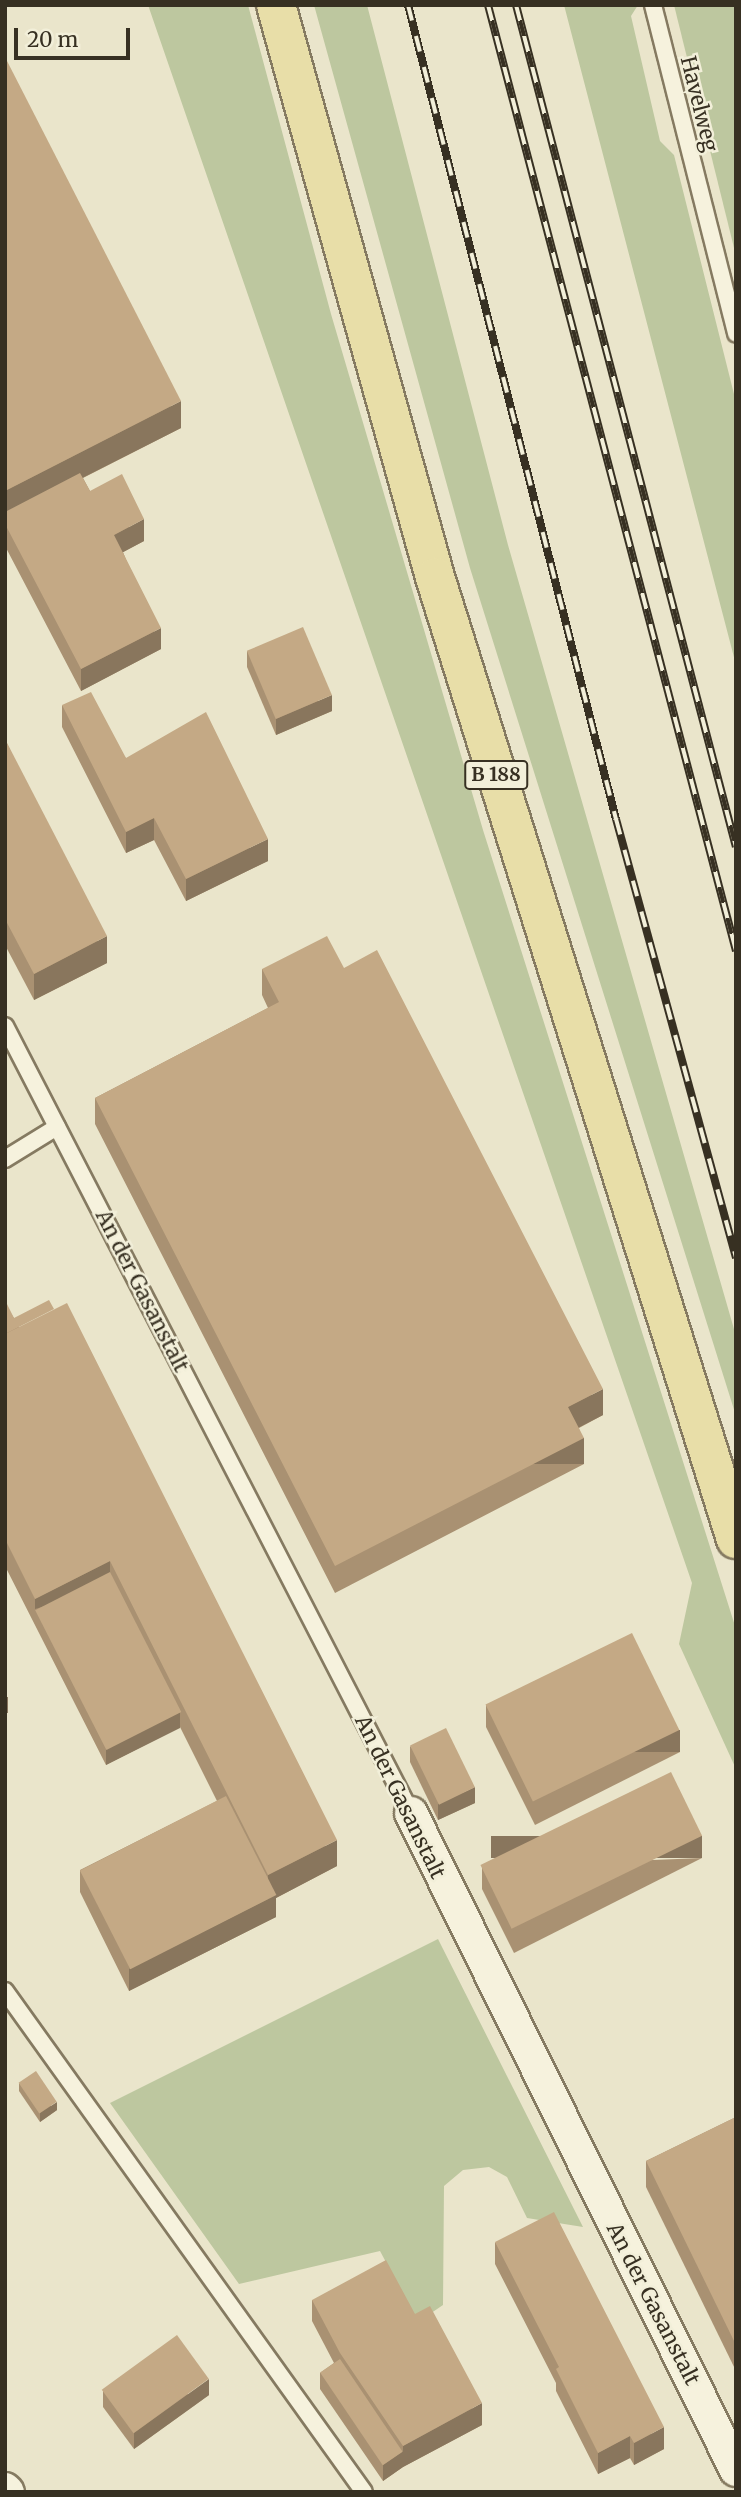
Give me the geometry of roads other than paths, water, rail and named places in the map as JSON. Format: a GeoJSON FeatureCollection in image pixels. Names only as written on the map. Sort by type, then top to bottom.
{"type":"FeatureCollection","features":[{"type":"Feature","properties":{"kind":"main road","name":"B 188"},"geometry":{"type":"LineString","coordinates":[[276,5],[435,577],[736,1539]]}},
{"type":"Feature","properties":{"kind":"street","name":"An der Gasanstalt"},"geometry":{"type":"LineString","coordinates":[[411,1814],[736,2469]]}},
{"type":"Feature","properties":{"kind":"lane","name":"Havelweg"},"geometry":{"type":"LineString","coordinates":[[653,5],[736,334]]}},
{"type":"Feature","properties":{"kind":"lane","name":"An der Gasanstalt"},"geometry":{"type":"LineString","coordinates":[[5,1026],[411,1814]]}},
{"type":"Feature","properties":{"kind":"lane"},"geometry":{"type":"LineString","coordinates":[[5,1159],[57,1127]]}},
{"type":"Feature","properties":{"kind":"lane"},"geometry":{"type":"LineString","coordinates":[[5,1991],[364,2492]]}},
{"type":"Feature","properties":{"kind":"railway"},"geometry":{"type":"LineString","coordinates":[[408,5],[616,819],[736,1258]]}},
{"type":"Feature","properties":{"kind":"railway"},"geometry":{"type":"LineString","coordinates":[[488,5],[736,951]]}},
{"type":"Feature","properties":{"kind":"railway"},"geometry":{"type":"LineString","coordinates":[[516,5],[736,847]]}}]}
